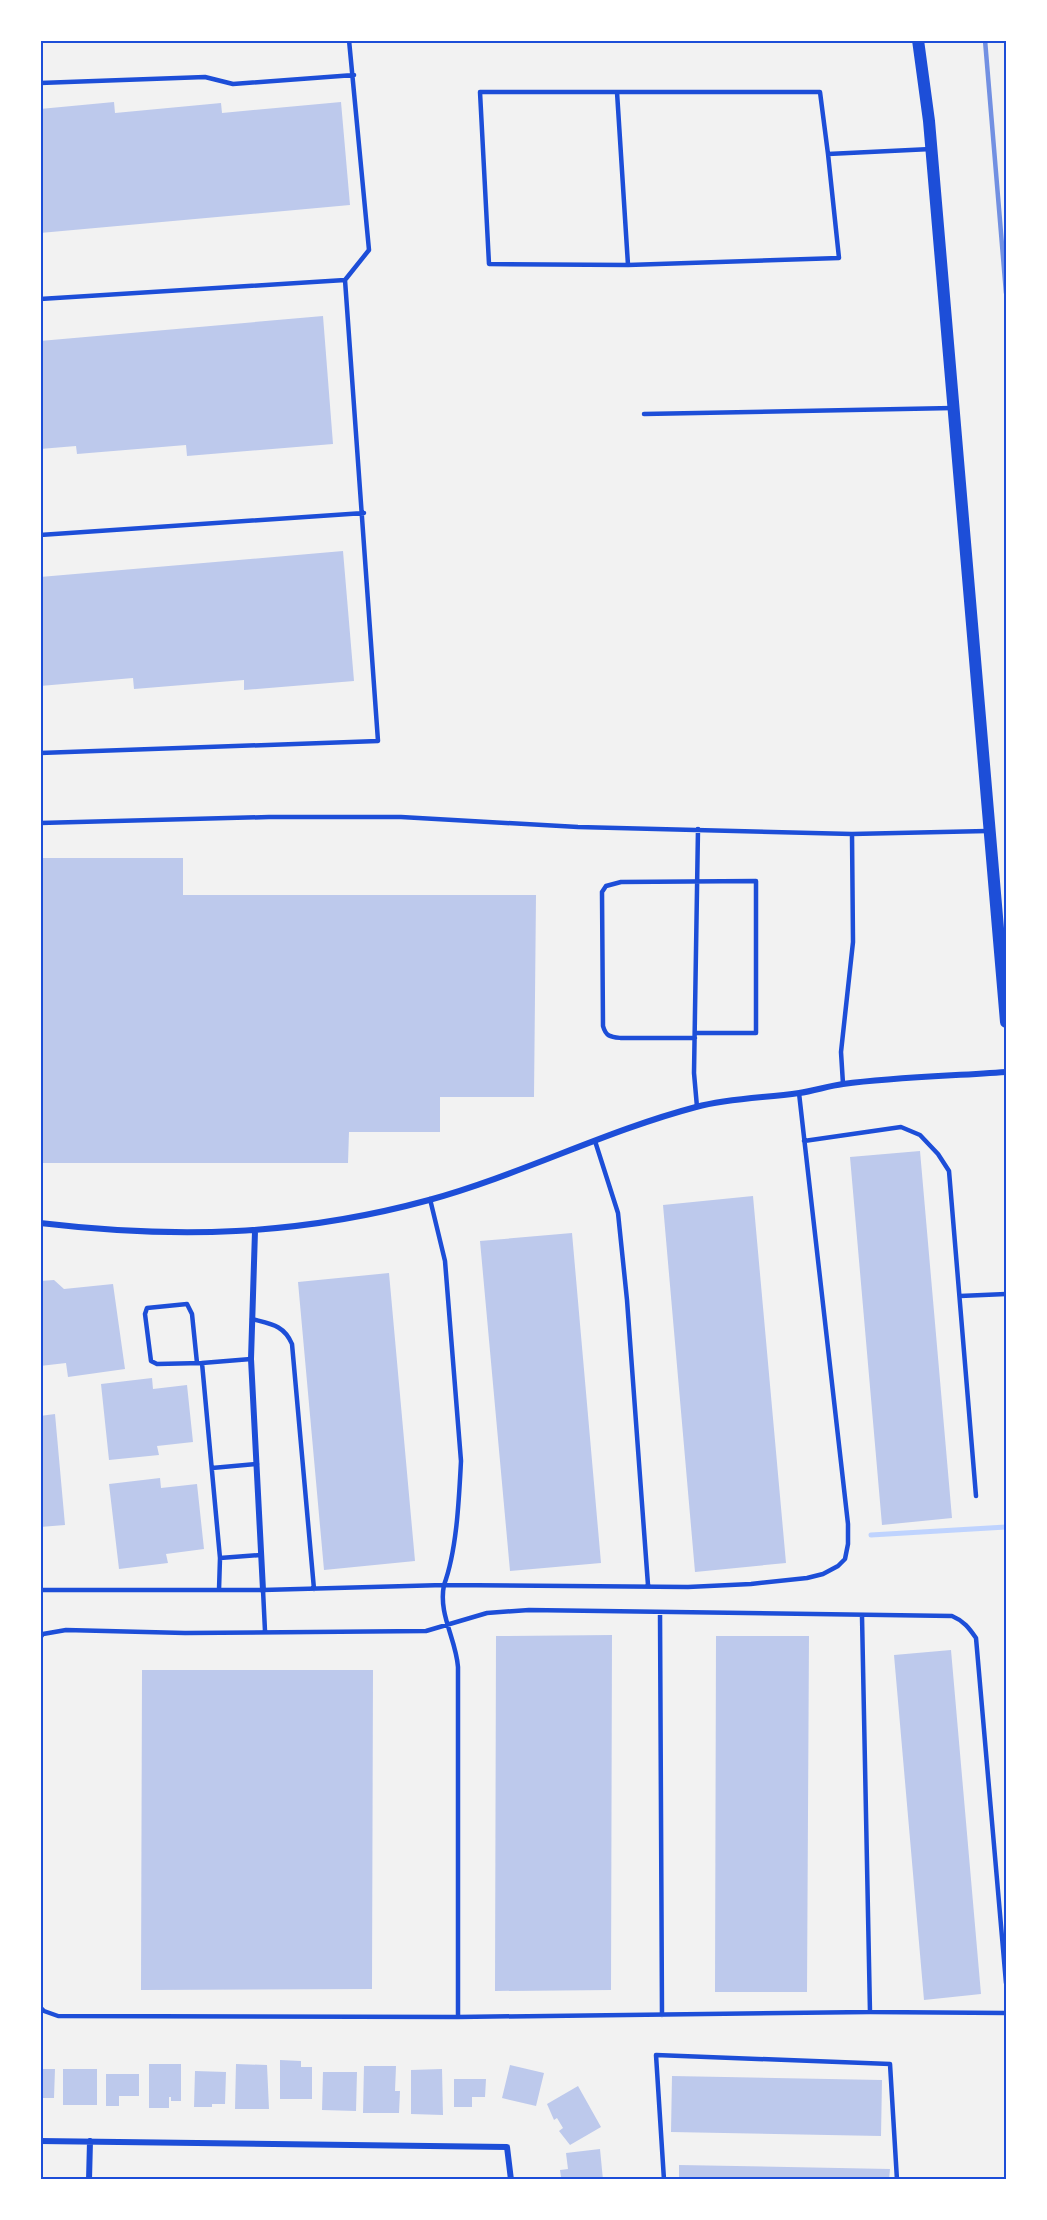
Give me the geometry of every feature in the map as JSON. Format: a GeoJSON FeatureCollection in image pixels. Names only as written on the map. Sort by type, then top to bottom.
{"type":"FeatureCollection","features":[{"type":"Feature","properties":{"kind":"main road"},"geometry":{"type":"LineString","coordinates":[[918,40],[931,149],[1006,1022]]}},
{"type":"Feature","properties":{"kind":"street"},"geometry":{"type":"LineString","coordinates":[[40,1223],[147,1233],[255,1231],[311,1225],[430,1199],[526,1168],[648,1121],[732,1099],[799,1093],[843,1084],[1006,1072]]}},
{"type":"Feature","properties":{"kind":"street"},"geometry":{"type":"LineString","coordinates":[[255,1231],[251,1359],[263,1590]]}},
{"type":"Feature","properties":{"kind":"street"},"geometry":{"type":"LineString","coordinates":[[40,2141],[507,2147],[511,2180]]}},
{"type":"Feature","properties":{"kind":"street"},"geometry":{"type":"LineString","coordinates":[[89,2180],[90,2141]]}},
{"type":"Feature","properties":{"kind":"lane"},"geometry":{"type":"LineString","coordinates":[[40,753],[378,741],[364,513],[345,280],[369,250],[349,40]]}},
{"type":"Feature","properties":{"kind":"lane"},"geometry":{"type":"LineString","coordinates":[[40,83],[205,77],[233,84],[354,75]]}},
{"type":"Feature","properties":{"kind":"lane"},"geometry":{"type":"LineString","coordinates":[[480,92],[617,92],[820,92],[839,258],[628,265],[489,264],[480,92]]}},
{"type":"Feature","properties":{"kind":"lane"},"geometry":{"type":"LineString","coordinates":[[617,92],[628,265]]}},
{"type":"Feature","properties":{"kind":"lane"},"geometry":{"type":"LineString","coordinates":[[828,154],[931,149]]}},
{"type":"Feature","properties":{"kind":"lane"},"geometry":{"type":"LineString","coordinates":[[40,299],[345,280]]}},
{"type":"Feature","properties":{"kind":"lane"},"geometry":{"type":"LineString","coordinates":[[644,414],[954,408]]}},
{"type":"Feature","properties":{"kind":"lane"},"geometry":{"type":"LineString","coordinates":[[40,535],[364,513]]}},
{"type":"Feature","properties":{"kind":"lane"},"geometry":{"type":"LineString","coordinates":[[40,823],[269,817],[401,817],[578,827],[852,834],[990,831]]}},
{"type":"Feature","properties":{"kind":"lane"},"geometry":{"type":"LineString","coordinates":[[697,1107],[694,1036],[698,829]]}},
{"type":"Feature","properties":{"kind":"lane"},"geometry":{"type":"LineString","coordinates":[[843,1084],[841,1052],[853,942],[852,834]]}},
{"type":"Feature","properties":{"kind":"lane"},"geometry":{"type":"LineString","coordinates":[[621,882],[697,882],[756,882],[756,1033],[610,1037],[605,1033],[603,1026],[602,892],[606,886],[621,882]]}},
{"type":"Feature","properties":{"kind":"lane"},"geometry":{"type":"LineString","coordinates":[[40,1590],[263,1590],[444,1585],[688,1587],[807,1578],[823,1574],[838,1566],[845,1559],[848,1524],[799,1093]]}},
{"type":"Feature","properties":{"kind":"lane"},"geometry":{"type":"LineString","coordinates":[[804,1141],[901,1127],[910,1129],[931,1146],[949,1171],[976,1496]]}},
{"type":"Feature","properties":{"kind":"lane"},"geometry":{"type":"LineString","coordinates":[[596,1141],[618,1213],[627,1300],[648,1585]]}},
{"type":"Feature","properties":{"kind":"lane"},"geometry":{"type":"LineString","coordinates":[[430,1199],[445,1262],[460,1461],[459,1494],[450,1568],[442,1596],[447,1626],[454,1640],[458,1668],[458,2017]]}},
{"type":"Feature","properties":{"kind":"lane"},"geometry":{"type":"LineString","coordinates":[[960,1296],[1006,1294]]}},
{"type":"Feature","properties":{"kind":"lane"},"geometry":{"type":"LineString","coordinates":[[219,1590],[220,1558],[212,1468],[200,1363],[192,1314],[187,1304],[147,1308],[145,1314],[151,1361],[157,1364],[200,1363],[251,1359]]}},
{"type":"Feature","properties":{"kind":"lane"},"geometry":{"type":"LineString","coordinates":[[252,1319],[287,1332],[292,1344],[314,1588]]}},
{"type":"Feature","properties":{"kind":"lane"},"geometry":{"type":"LineString","coordinates":[[212,1468],[257,1464]]}},
{"type":"Feature","properties":{"kind":"lane"},"geometry":{"type":"LineString","coordinates":[[220,1558],[261,1555]]}},
{"type":"Feature","properties":{"kind":"lane"},"geometry":{"type":"LineString","coordinates":[[263,1590],[265,1631]]}},
{"type":"Feature","properties":{"kind":"lane"},"geometry":{"type":"LineString","coordinates":[[40,1638],[43,1634],[66,1630],[185,1633],[426,1631],[487,1612],[529,1610],[952,1616],[968,1626],[976,1638],[1006,1983]]}},
{"type":"Feature","properties":{"kind":"lane"},"geometry":{"type":"LineString","coordinates":[[660,1612],[662,2015]]}},
{"type":"Feature","properties":{"kind":"lane"},"geometry":{"type":"LineString","coordinates":[[862,1616],[870,2012]]}},
{"type":"Feature","properties":{"kind":"lane"},"geometry":{"type":"LineString","coordinates":[[40,1771],[40,1901]]}},
{"type":"Feature","properties":{"kind":"lane"},"geometry":{"type":"LineString","coordinates":[[40,2007],[58,2016],[458,2017],[870,2012],[1006,2013]]}},
{"type":"Feature","properties":{"kind":"lane"},"geometry":{"type":"LineString","coordinates":[[664,2180],[656,2055],[890,2064],[897,2180]]}},
{"type":"Feature","properties":{"kind":"building"},"geometry":{"type":"Polygon","coordinates":[[[114,102],[115,113],[221,103],[222,113],[341,102],[350,205],[40,233],[40,109],[114,102]]]}},
{"type":"Feature","properties":{"kind":"building"},"geometry":{"type":"Polygon","coordinates":[[[323,316],[333,444],[187,456],[186,445],[77,454],[76,446],[40,449],[40,341],[323,316]]]}},
{"type":"Feature","properties":{"kind":"building"},"geometry":{"type":"Polygon","coordinates":[[[343,551],[354,681],[244,690],[244,680],[134,689],[133,678],[40,686],[40,577],[343,551]]]}},
{"type":"Feature","properties":{"kind":"building"},"geometry":{"type":"Polygon","coordinates":[[[42,858],[183,858],[183,895],[536,895],[534,1097],[440,1097],[440,1132],[349,1132],[348,1163],[40,1163],[42,858]]]}},
{"type":"Feature","properties":{"kind":"building"},"geometry":{"type":"Polygon","coordinates":[[[920,1151],[952,1518],[882,1525],[850,1157],[920,1151]]]}},
{"type":"Feature","properties":{"kind":"building"},"geometry":{"type":"Polygon","coordinates":[[[753,1196],[786,1563],[695,1572],[663,1205],[753,1196]]]}},
{"type":"Feature","properties":{"kind":"building"},"geometry":{"type":"Polygon","coordinates":[[[572,1233],[601,1563],[510,1571],[480,1241],[572,1233]]]}},
{"type":"Feature","properties":{"kind":"building"},"geometry":{"type":"Polygon","coordinates":[[[389,1273],[415,1561],[324,1570],[298,1282],[389,1273]]]}},
{"type":"Feature","properties":{"kind":"building"},"geometry":{"type":"Polygon","coordinates":[[[54,1280],[64,1289],[113,1284],[125,1369],[68,1377],[66,1363],[40,1366],[40,1281],[54,1280]]]}},
{"type":"Feature","properties":{"kind":"building"},"geometry":{"type":"Polygon","coordinates":[[[152,1378],[153,1389],[187,1385],[193,1442],[157,1446],[159,1455],[109,1460],[101,1384],[152,1378]]]}},
{"type":"Feature","properties":{"kind":"building"},"geometry":{"type":"Polygon","coordinates":[[[55,1414],[65,1525],[40,1527],[40,1416],[55,1414]]]}},
{"type":"Feature","properties":{"kind":"building"},"geometry":{"type":"Polygon","coordinates":[[[160,1478],[161,1488],[197,1484],[204,1549],[166,1554],[168,1563],[119,1569],[109,1484],[160,1478]]]}},
{"type":"Feature","properties":{"kind":"building"},"geometry":{"type":"Polygon","coordinates":[[[612,1635],[611,1990],[495,1991],[496,1636],[612,1635]]]}},
{"type":"Feature","properties":{"kind":"building"},"geometry":{"type":"Polygon","coordinates":[[[716,1636],[809,1636],[807,1992],[715,1992],[716,1636]]]}},
{"type":"Feature","properties":{"kind":"building"},"geometry":{"type":"Polygon","coordinates":[[[951,1650],[981,1994],[924,2000],[894,1655],[951,1650]]]}},
{"type":"Feature","properties":{"kind":"building"},"geometry":{"type":"Polygon","coordinates":[[[142,1670],[373,1670],[372,1989],[141,1990],[142,1670]]]}},
{"type":"Feature","properties":{"kind":"building"},"geometry":{"type":"Polygon","coordinates":[[[280,2060],[301,2061],[301,2067],[312,2067],[312,2099],[280,2099],[280,2060]]]}},
{"type":"Feature","properties":{"kind":"building"},"geometry":{"type":"Polygon","coordinates":[[[149,2064],[181,2064],[181,2101],[171,2101],[169,2097],[169,2108],[149,2108],[149,2064]]]}},
{"type":"Feature","properties":{"kind":"building"},"geometry":{"type":"Polygon","coordinates":[[[236,2064],[267,2065],[269,2109],[235,2109],[236,2064]]]}},
{"type":"Feature","properties":{"kind":"building"},"geometry":{"type":"Polygon","coordinates":[[[510,2065],[544,2073],[536,2106],[502,2098],[510,2065]]]}},
{"type":"Feature","properties":{"kind":"building"},"geometry":{"type":"Polygon","coordinates":[[[364,2066],[396,2066],[395,2091],[400,2091],[399,2113],[363,2113],[364,2066]]]}},
{"type":"Feature","properties":{"kind":"building"},"geometry":{"type":"Polygon","coordinates":[[[40,2069],[55,2069],[54,2098],[40,2098],[40,2069]]]}},
{"type":"Feature","properties":{"kind":"building"},"geometry":{"type":"Polygon","coordinates":[[[63,2069],[97,2069],[97,2105],[63,2105],[63,2069]]]}},
{"type":"Feature","properties":{"kind":"building"},"geometry":{"type":"Polygon","coordinates":[[[442,2069],[443,2115],[411,2114],[411,2070],[442,2069]]]}},
{"type":"Feature","properties":{"kind":"building"},"geometry":{"type":"Polygon","coordinates":[[[195,2071],[226,2072],[225,2104],[194,2107],[195,2071]]]}},
{"type":"Feature","properties":{"kind":"building"},"geometry":{"type":"Polygon","coordinates":[[[323,2072],[357,2072],[356,2111],[322,2110],[323,2072]]]}},
{"type":"Feature","properties":{"kind":"building"},"geometry":{"type":"Polygon","coordinates":[[[106,2074],[139,2074],[139,2096],[119,2096],[119,2106],[106,2106],[106,2074]]]}},
{"type":"Feature","properties":{"kind":"building"},"geometry":{"type":"Polygon","coordinates":[[[672,2076],[882,2080],[881,2136],[671,2132],[672,2076]]]}},
{"type":"Feature","properties":{"kind":"building"},"geometry":{"type":"Polygon","coordinates":[[[454,2079],[486,2079],[485,2097],[472,2097],[472,2107],[454,2107],[454,2079]]]}},
{"type":"Feature","properties":{"kind":"building"},"geometry":{"type":"Polygon","coordinates":[[[578,2086],[601,2127],[570,2145],[559,2131],[563,2128],[557,2118],[554,2120],[547,2104],[578,2086]]]}},
{"type":"Feature","properties":{"kind":"building"},"geometry":{"type":"Polygon","coordinates":[[[600,2149],[603,2180],[549,2180],[561,2177],[560,2170],[568,2169],[566,2153],[600,2149]]]}},
{"type":"Feature","properties":{"kind":"building"},"geometry":{"type":"Polygon","coordinates":[[[679,2165],[890,2169],[889,2180],[679,2180],[679,2165]]]}},
{"type":"Feature","properties":{"kind":"waterway"},"geometry":{"type":"LineString","coordinates":[[871,1535],[1006,1527]]}},
{"type":"Feature","properties":{"kind":"railway"},"geometry":{"type":"LineString","coordinates":[[985,40],[1006,293]]}}]}
